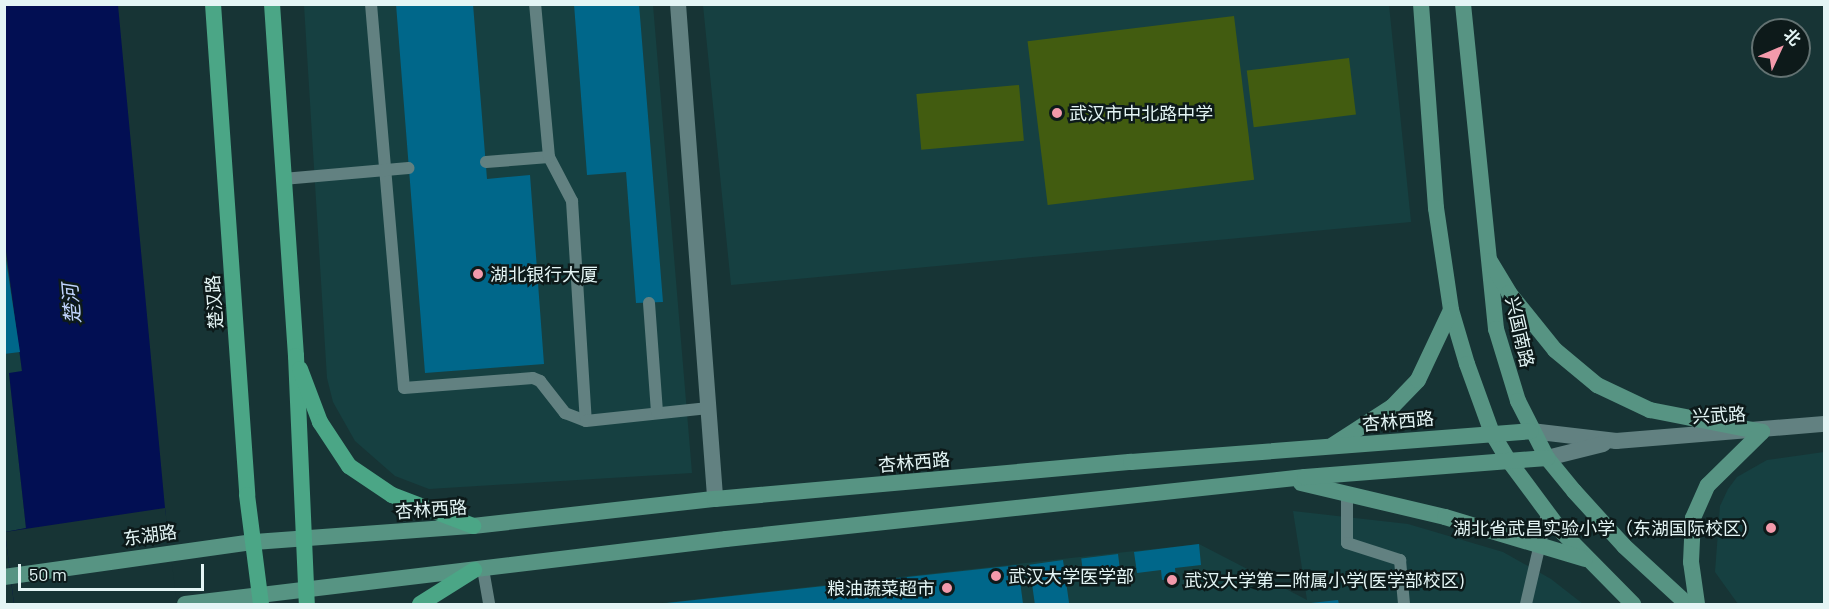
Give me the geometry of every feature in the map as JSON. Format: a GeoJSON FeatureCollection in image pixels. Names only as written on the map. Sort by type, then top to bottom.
{"type":"FeatureCollection","features":[{"type":"Feature","properties":{"kind":"main road","name":"楚汉路"},"geometry":{"type":"LineString","coordinates":[[213,4],[247,495],[260,600]]}},
{"type":"Feature","properties":{"kind":"main road"},"geometry":{"type":"LineString","coordinates":[[272,4],[296,356],[301,538],[306,597]]}},
{"type":"Feature","properties":{"kind":"main road"},"geometry":{"type":"LineString","coordinates":[[1421,4],[1436,208],[1451,310],[1492,434],[1547,514],[1585,559],[1633,604]]}},
{"type":"Feature","properties":{"kind":"main road","name":"兴国南路"},"geometry":{"type":"LineString","coordinates":[[1463,4],[1485,253],[1496,329],[1531,431],[1546,458],[1624,546],[1687,604]]}},
{"type":"Feature","properties":{"kind":"main road"},"geometry":{"type":"LineString","coordinates":[[1485,253],[1509,293],[1555,350],[1597,385],[1650,410],[1762,432]]}},
{"type":"Feature","properties":{"kind":"main road"},"geometry":{"type":"LineString","coordinates":[[1328,448],[1392,407],[1418,380],[1451,310]]}},
{"type":"Feature","properties":{"kind":"main road"},"geometry":{"type":"LineString","coordinates":[[296,356],[320,422],[349,466],[392,495],[473,526]]}},
{"type":"Feature","properties":{"kind":"main road","name":"杏林西路"},"geometry":{"type":"LineString","coordinates":[[301,538],[473,526],[715,500],[1531,431]]}},
{"type":"Feature","properties":{"kind":"main road"},"geometry":{"type":"LineString","coordinates":[[1697,604],[1691,562],[1693,518],[1708,485],[1762,432]]}},
{"type":"Feature","properties":{"kind":"main road"},"geometry":{"type":"LineString","coordinates":[[192,603],[306,597],[359,583],[1282,480],[1546,458]]}},
{"type":"Feature","properties":{"kind":"main road"},"geometry":{"type":"LineString","coordinates":[[1282,480],[1347,493],[1540,544],[1585,559]]}},
{"type":"Feature","properties":{"kind":"main road","name":"东湖路"},"geometry":{"type":"LineString","coordinates":[[7,576],[191,549],[301,538]]}},
{"type":"Feature","properties":{"kind":"main road"},"geometry":{"type":"LineString","coordinates":[[420,604],[479,569]]}},
{"type":"Feature","properties":{"kind":"street"},"geometry":{"type":"LineString","coordinates":[[678,4],[715,500]]}},
{"type":"Feature","properties":{"kind":"street","name":"兴武路"},"geometry":{"type":"LineString","coordinates":[[1546,458],[1616,441],[1762,432],[1824,424]]}},
{"type":"Feature","properties":{"kind":"street","name":"兴武路"},"geometry":{"type":"LineString","coordinates":[[1531,431],[1616,441]]}},
{"type":"Feature","properties":{"kind":"lane"},"geometry":{"type":"LineString","coordinates":[[371,4],[404,388],[533,378],[540,381],[565,413],[586,421],[708,408]]}},
{"type":"Feature","properties":{"kind":"lane"},"geometry":{"type":"LineString","coordinates":[[536,4],[549,157],[572,201],[586,421]]}},
{"type":"Feature","properties":{"kind":"lane"},"geometry":{"type":"LineString","coordinates":[[486,162],[549,157]]}},
{"type":"Feature","properties":{"kind":"lane"},"geometry":{"type":"LineString","coordinates":[[283,178],[409,168]]}},
{"type":"Feature","properties":{"kind":"lane"},"geometry":{"type":"LineString","coordinates":[[649,303],[657,412]]}},
{"type":"Feature","properties":{"kind":"lane"},"geometry":{"type":"LineString","coordinates":[[1347,493],[1347,543],[1400,560],[1404,604]]}},
{"type":"Feature","properties":{"kind":"lane"},"geometry":{"type":"LineString","coordinates":[[1526,604],[1547,514]]}},
{"type":"Feature","properties":{"kind":"lane"},"geometry":{"type":"LineString","coordinates":[[479,569],[489,604]]}},
{"type":"Feature","properties":{"kind":"shaded area"},"geometry":{"type":"Polygon","coordinates":[[[304,5],[653,5],[692,473],[429,489],[395,476],[355,441],[333,402],[327,378],[304,5]]]}},
{"type":"Feature","properties":{"kind":"shaded area","name":"武汉市中北路中学"},"geometry":{"type":"Polygon","coordinates":[[[703,5],[1389,5],[1411,222],[731,285],[703,5]]]}},
{"type":"Feature","properties":{"kind":"shaded area"},"geometry":{"type":"Polygon","coordinates":[[[4,236],[22,372],[9,374],[26,528],[5,532],[4,236]]]}},
{"type":"Feature","properties":{"kind":"shaded area","name":"湖北省武昌实验小学（东湖国际校区）"},"geometry":{"type":"Polygon","coordinates":[[[1824,452],[1824,604],[1738,604],[1715,572],[1720,506],[1728,489],[1737,477],[1767,460],[1824,452]]]}},
{"type":"Feature","properties":{"kind":"shaded area"},"geometry":{"type":"Polygon","coordinates":[[[1293,511],[1408,524],[1503,552],[1551,579],[1583,604],[653,604],[1199,544],[1307,600],[1293,511]]]}},
{"type":"Feature","properties":{"kind":"green space"},"geometry":{"type":"Polygon","coordinates":[[[1234,16],[1254,180],[1048,205],[1028,41],[1234,16]]]}},
{"type":"Feature","properties":{"kind":"green space"},"geometry":{"type":"Polygon","coordinates":[[[1349,58],[1356,115],[1254,127],[1247,71],[1349,58]]]}},
{"type":"Feature","properties":{"kind":"green space"},"geometry":{"type":"Polygon","coordinates":[[[1019,85],[1024,141],[921,150],[916,94],[1019,85]]]}},
{"type":"Feature","properties":{"kind":"water","name":"楚河"},"geometry":{"type":"Polygon","coordinates":[[[4,5],[118,5],[174,604],[14,604],[5,532],[26,528],[9,373],[22,371],[4,236],[4,5]]]}},
{"type":"Feature","properties":{"kind":"pier"},"geometry":{"type":"Polygon","coordinates":[[[165,508],[177,604],[14,604],[5,532],[165,508]]]}},
{"type":"Feature","properties":{"kind":"building","name":"湖北银行大厦"},"geometry":{"type":"Polygon","coordinates":[[[396,4],[473,4],[487,179],[530,175],[544,364],[425,373],[396,4]]]}},
{"type":"Feature","properties":{"kind":"building"},"geometry":{"type":"Polygon","coordinates":[[[574,4],[639,4],[663,302],[636,303],[626,172],[587,175],[574,4]]]}},
{"type":"Feature","properties":{"kind":"building"},"geometry":{"type":"Polygon","coordinates":[[[4,247],[20,352],[4,354],[4,247]]]}},
{"type":"Feature","properties":{"kind":"building"},"geometry":{"type":"Polygon","coordinates":[[[1199,544],[1201,565],[1175,568],[1176,578],[1162,580],[1161,570],[1137,573],[1134,552],[1199,544]]]}},
{"type":"Feature","properties":{"kind":"building"},"geometry":{"type":"Polygon","coordinates":[[[1118,554],[1121,577],[1084,581],[1081,559],[1118,554]]]}},
{"type":"Feature","properties":{"kind":"building"},"geometry":{"type":"Polygon","coordinates":[[[1063,560],[1069,604],[1035,604],[1029,565],[1063,560]]]}},
{"type":"Feature","properties":{"kind":"building","name":"武汉大学医学部"},"geometry":{"type":"Polygon","coordinates":[[[1018,565],[1023,604],[667,604],[667,603],[1018,565]]]}},
{"type":"Feature","properties":{"kind":"building"},"geometry":{"type":"Polygon","coordinates":[[[1338,600],[1339,604],[1311,604],[1311,603],[1338,600]]]}},
{"type":"Feature","properties":{"kind":"place","name":"武汉市中北路中学"},"geometry":{"type":"Point","coordinates":[1057,113]}},
{"type":"Feature","properties":{"kind":"place","name":"湖北银行大厦"},"geometry":{"type":"Point","coordinates":[478,274]}},
{"type":"Feature","properties":{"kind":"place","name":"湖北省武昌实验小学（东湖国际校区）"},"geometry":{"type":"Point","coordinates":[1771,528]}},
{"type":"Feature","properties":{"kind":"place","name":"武汉大学医学部"},"geometry":{"type":"Point","coordinates":[996,576]}},
{"type":"Feature","properties":{"kind":"place","name":"武汉大学第二附属小学(医学部校区)"},"geometry":{"type":"Point","coordinates":[1172,580]}},
{"type":"Feature","properties":{"kind":"place","name":"粮油蔬菜超市"},"geometry":{"type":"Point","coordinates":[947,588]}}]}
